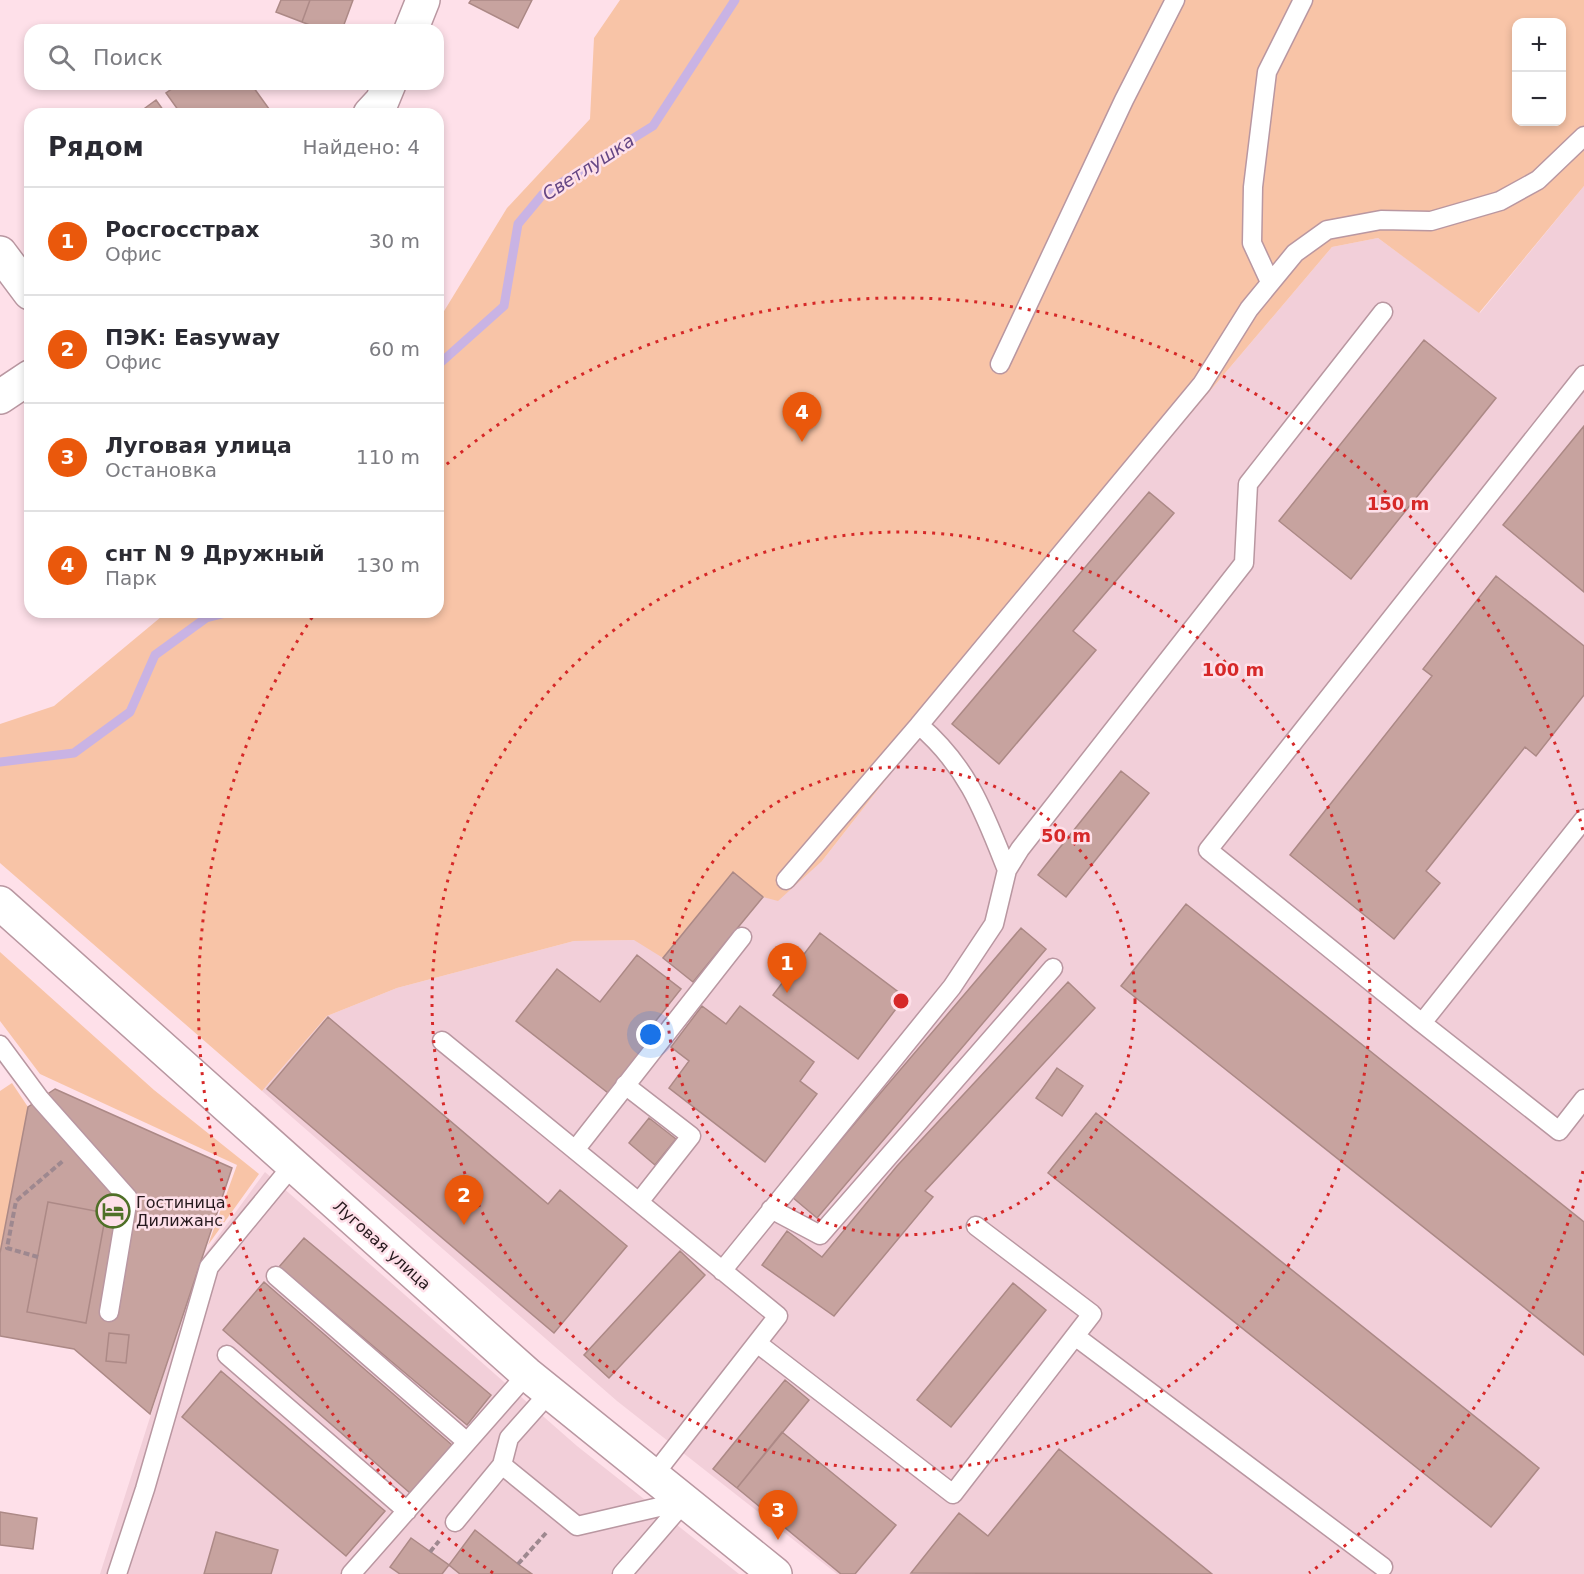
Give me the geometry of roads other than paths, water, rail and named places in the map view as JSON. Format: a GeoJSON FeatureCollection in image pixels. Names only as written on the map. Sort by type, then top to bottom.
{"type":"FeatureCollection","features":[{"type":"Feature","properties":{"kind":"street"},"geometry":{"type":"LineString","coordinates":[[413,24],[423,0]]}},
{"type":"Feature","properties":{"kind":"street"},"geometry":{"type":"LineString","coordinates":[[376,108],[382,101],[387,90]]}},
{"type":"Feature","properties":{"kind":"street"},"geometry":{"type":"LineString","coordinates":[[0,253],[24,285]]}},
{"type":"Feature","properties":{"kind":"street"},"geometry":{"type":"LineString","coordinates":[[0,397],[24,381]]}},
{"type":"Feature","properties":{"kind":"street","name":"Луговая улица"},"geometry":{"type":"LineString","coordinates":[[0,903],[292,1166],[538,1383],[775,1574]]}},
{"type":"Feature","properties":{"kind":"lane"},"geometry":{"type":"LineString","coordinates":[[1000,364],[1119,111],[1175,0]]}},
{"type":"Feature","properties":{"kind":"lane"},"geometry":{"type":"LineString","coordinates":[[1270,282],[1252,243],[1253,187],[1267,72],[1303,0]]}},
{"type":"Feature","properties":{"kind":"lane"},"geometry":{"type":"LineString","coordinates":[[786,880],[919,725],[1202,384],[1249,309],[1295,253],[1327,230],[1381,220],[1431,221],[1500,201],[1538,180],[1584,136]]}},
{"type":"Feature","properties":{"kind":"lane"},"geometry":{"type":"LineString","coordinates":[[722,1271],[952,987],[994,924],[1007,870],[1020,849],[1244,563],[1248,484],[1383,312]]}},
{"type":"Feature","properties":{"kind":"lane"},"geometry":{"type":"LineString","coordinates":[[1584,375],[1208,849],[1559,1131],[1584,1099]]}},
{"type":"Feature","properties":{"kind":"lane"},"geometry":{"type":"LineString","coordinates":[[919,725],[940,743],[978,797],[1007,870]]}},
{"type":"Feature","properties":{"kind":"lane"},"geometry":{"type":"LineString","coordinates":[[1422,1023],[1577,842],[1584,819]]}},
{"type":"Feature","properties":{"kind":"lane"},"geometry":{"type":"LineString","coordinates":[[575,1150],[742,938]]}},
{"type":"Feature","properties":{"kind":"lane"},"geometry":{"type":"LineString","coordinates":[[771,1209],[820,1235],[1053,968]]}},
{"type":"Feature","properties":{"kind":"lane"},"geometry":{"type":"LineString","coordinates":[[442,1041],[778,1316],[653,1476]]}},
{"type":"Feature","properties":{"kind":"lane"},"geometry":{"type":"LineString","coordinates":[[0,1045],[40,1099],[128,1198],[109,1312]]}},
{"type":"Feature","properties":{"kind":"lane"},"geometry":{"type":"LineString","coordinates":[[625,1085],[691,1136],[639,1202]]}},
{"type":"Feature","properties":{"kind":"lane"},"geometry":{"type":"LineString","coordinates":[[117,1574],[145,1489],[209,1267],[292,1166]]}},
{"type":"Feature","properties":{"kind":"lane"},"geometry":{"type":"LineString","coordinates":[[758,1343],[953,1494],[1092,1314],[976,1226]]}},
{"type":"Feature","properties":{"kind":"lane"},"geometry":{"type":"LineString","coordinates":[[276,1276],[466,1442]]}},
{"type":"Feature","properties":{"kind":"lane"},"geometry":{"type":"LineString","coordinates":[[1075,1336],[1383,1568]]}},
{"type":"Feature","properties":{"kind":"lane"},"geometry":{"type":"LineString","coordinates":[[227,1355],[407,1510]]}},
{"type":"Feature","properties":{"kind":"lane"},"geometry":{"type":"LineString","coordinates":[[351,1574],[466,1442],[538,1383]]}},
{"type":"Feature","properties":{"kind":"lane"},"geometry":{"type":"LineString","coordinates":[[455,1522],[502,1466],[508,1438],[538,1383]]}},
{"type":"Feature","properties":{"kind":"lane"},"geometry":{"type":"LineString","coordinates":[[502,1466],[577,1526],[685,1501]]}},
{"type":"Feature","properties":{"kind":"lane"},"geometry":{"type":"LineString","coordinates":[[622,1574],[685,1501]]}},
{"type":"Feature","properties":{"kind":"waterway","name":"Светлушка"},"geometry":{"type":"LineString","coordinates":[[444,360],[504,306],[518,224],[543,194],[653,126],[735,0]]}},
{"type":"Feature","properties":{"kind":"waterway","name":"Светлушка"},"geometry":{"type":"LineString","coordinates":[[0,762],[74,753],[130,712],[155,655],[206,618]]}},
{"type":"Feature","properties":{"kind":"place","name":"снт N 9 Дружный"},"geometry":{"type":"Point","coordinates":[802,442]}},
{"type":"Feature","properties":{"kind":"place","name":"Росгосстрах"},"geometry":{"type":"Point","coordinates":[787,993]}},
{"type":"Feature","properties":{"kind":"place","name":"Гостиница Дилижанс"},"geometry":{"type":"Point","coordinates":[113,1211]}},
{"type":"Feature","properties":{"kind":"place","name":"ПЭК: Easyway"},"geometry":{"type":"Point","coordinates":[464,1225]}},
{"type":"Feature","properties":{"kind":"place","name":"Луговая улица"},"geometry":{"type":"Point","coordinates":[778,1540]}}]}
